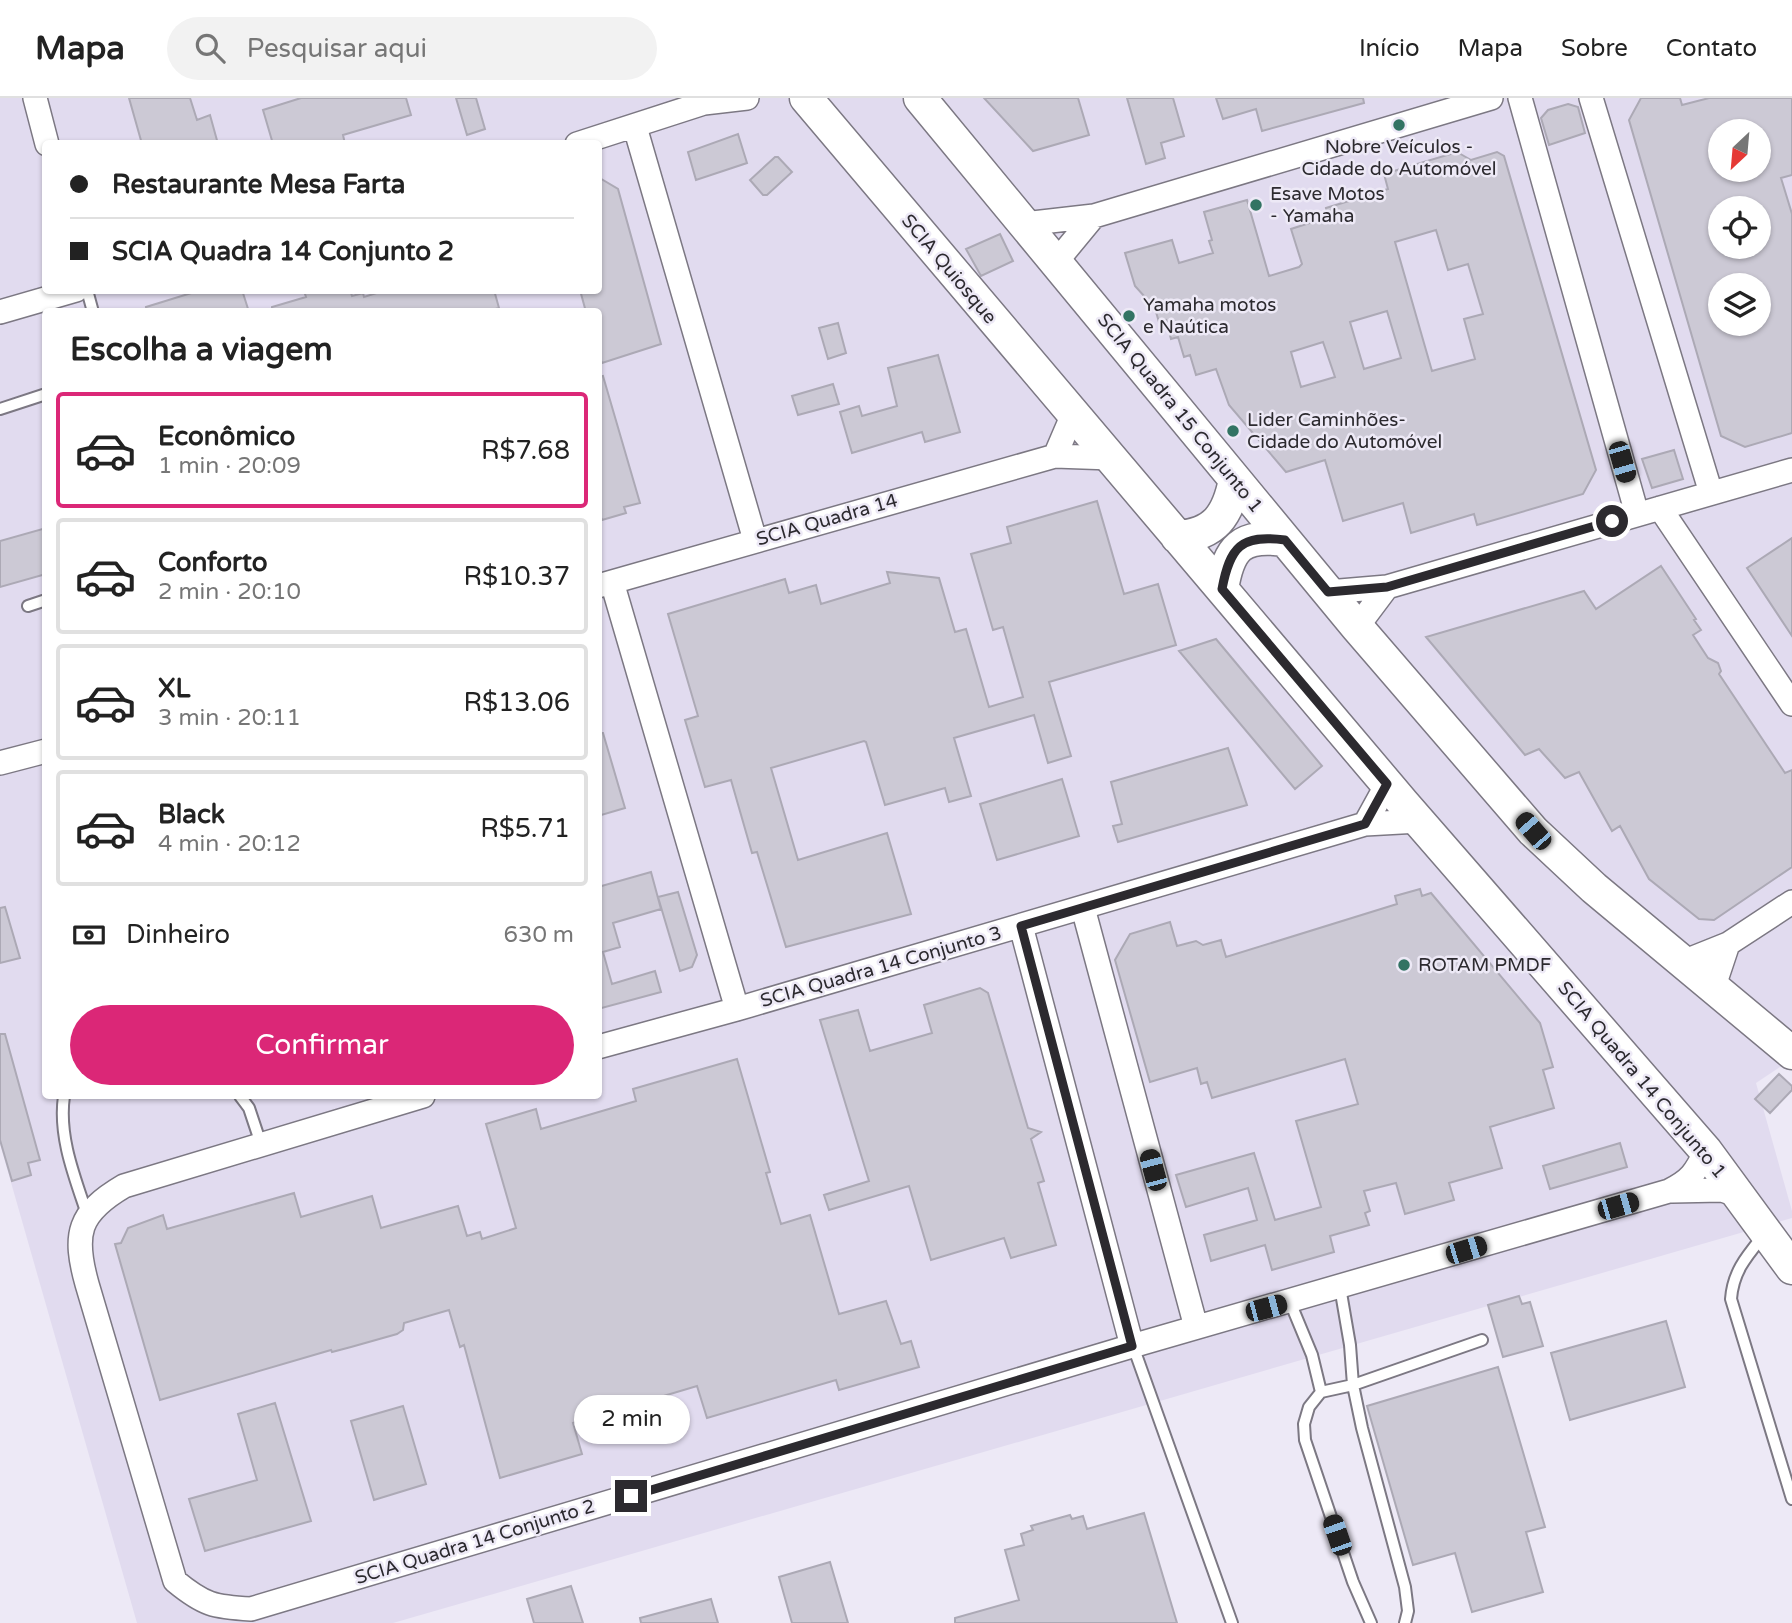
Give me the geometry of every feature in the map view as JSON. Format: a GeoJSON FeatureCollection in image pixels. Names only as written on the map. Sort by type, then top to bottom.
{"type":"FeatureCollection","features":[{"type":"Feature","properties":{"kind":"main road","name":"SCIA Quiosque"},"geometry":{"type":"LineString","coordinates":[[806,98],[1103,448]]}},
{"type":"Feature","properties":{"kind":"main road","name":"SCIA Quadra 15 Conjunto 1"},"geometry":{"type":"LineString","coordinates":[[920,98],[1343,610],[1533,831],[1594,888],[1792,1053]]}},
{"type":"Feature","properties":{"kind":"main road"},"geometry":{"type":"LineString","coordinates":[[1103,448],[1403,803]]}},
{"type":"Feature","properties":{"kind":"main road"},"geometry":{"type":"LineString","coordinates":[[1177,537],[1207,531],[1222,517],[1231,499],[1235,480]]}},
{"type":"Feature","properties":{"kind":"main road"},"geometry":{"type":"LineString","coordinates":[[1222,589],[1226,566],[1233,552],[1248,540],[1264,537],[1285,540]]}},
{"type":"Feature","properties":{"kind":"main road","name":"SCIA Quadra 14 Conjunto 1"},"geometry":{"type":"LineString","coordinates":[[1403,803],[1706,1151],[1792,1268]]}},
{"type":"Feature","properties":{"kind":"street"},"geometry":{"type":"LineString","coordinates":[[35,98],[46,140]]}},
{"type":"Feature","properties":{"kind":"street"},"geometry":{"type":"LineString","coordinates":[[591,140],[708,101],[747,98]]}},
{"type":"Feature","properties":{"kind":"street"},"geometry":{"type":"LineString","coordinates":[[1041,244],[1094,216],[1416,108],[1491,98]]}},
{"type":"Feature","properties":{"kind":"street"},"geometry":{"type":"LineString","coordinates":[[1520,98],[1637,514]]}},
{"type":"Feature","properties":{"kind":"street"},"geometry":{"type":"LineString","coordinates":[[1591,98],[1711,493]]}},
{"type":"Feature","properties":{"kind":"street"},"geometry":{"type":"LineString","coordinates":[[635,127],[755,540]]}},
{"type":"Feature","properties":{"kind":"street"},"geometry":{"type":"LineString","coordinates":[[1041,244],[1094,216]]}},
{"type":"Feature","properties":{"kind":"street"},"geometry":{"type":"LineString","coordinates":[[0,312],[62,294]]}},
{"type":"Feature","properties":{"kind":"street"},"geometry":{"type":"LineString","coordinates":[[1055,456],[1073,414]]}},
{"type":"Feature","properties":{"kind":"street","name":"SCIA Quadra 14"},"geometry":{"type":"LineString","coordinates":[[605,584],[1055,456],[1103,448]]}},
{"type":"Feature","properties":{"kind":"street"},"geometry":{"type":"LineString","coordinates":[[1343,610],[1387,587],[1792,470]]}},
{"type":"Feature","properties":{"kind":"street"},"geometry":{"type":"LineString","coordinates":[[1660,508],[1792,704]]}},
{"type":"Feature","properties":{"kind":"street"},"geometry":{"type":"LineString","coordinates":[[605,584],[737,1009]]}},
{"type":"Feature","properties":{"kind":"street"},"geometry":{"type":"LineString","coordinates":[[1343,610],[1387,587]]}},
{"type":"Feature","properties":{"kind":"street"},"geometry":{"type":"LineString","coordinates":[[0,763],[42,752]]}},
{"type":"Feature","properties":{"kind":"street"},"geometry":{"type":"LineString","coordinates":[[1365,824],[1403,803]]}},
{"type":"Feature","properties":{"kind":"street","name":"SCIA Quadra 14 Conjunto 3"},"geometry":{"type":"LineString","coordinates":[[602,1046],[737,1009],[1365,824],[1403,803]]}},
{"type":"Feature","properties":{"kind":"street"},"geometry":{"type":"LineString","coordinates":[[1698,975],[1728,944],[1792,902]]}},
{"type":"Feature","properties":{"kind":"street"},"geometry":{"type":"LineString","coordinates":[[1083,908],[1196,1327]]}},
{"type":"Feature","properties":{"kind":"street"},"geometry":{"type":"LineString","coordinates":[[1021,926],[1132,1346]]}},
{"type":"Feature","properties":{"kind":"street"},"geometry":{"type":"LineString","coordinates":[[1698,975],[1728,944]]}},
{"type":"Feature","properties":{"kind":"street"},"geometry":{"type":"LineString","coordinates":[[88,1217],[102,1199],[124,1186],[413,1099]]}},
{"type":"Feature","properties":{"kind":"street"},"geometry":{"type":"LineString","coordinates":[[1669,1191],[1686,1182],[1696,1172],[1706,1151]]}},
{"type":"Feature","properties":{"kind":"street"},"geometry":{"type":"LineString","coordinates":[[1669,1191],[1722,1190],[1740,1196]]}},
{"type":"Feature","properties":{"kind":"street","name":"SCIA Quadra 14 Conjunto 2"},"geometry":{"type":"LineString","coordinates":[[88,1217],[82,1230],[79,1254],[175,1581],[195,1598],[218,1608],[251,1609],[1196,1327],[1669,1191]]}},
{"type":"Feature","properties":{"kind":"lane"},"geometry":{"type":"LineString","coordinates":[[0,409],[42,395]]}},
{"type":"Feature","properties":{"kind":"lane"},"geometry":{"type":"LineString","coordinates":[[28,606],[42,601]]}},
{"type":"Feature","properties":{"kind":"lane"},"geometry":{"type":"LineString","coordinates":[[64,1099],[62,1109],[68,1160],[88,1217]]}},
{"type":"Feature","properties":{"kind":"lane"},"geometry":{"type":"LineString","coordinates":[[242,1099],[249,1108],[261,1144]]}},
{"type":"Feature","properties":{"kind":"lane"},"geometry":{"type":"LineString","coordinates":[[1767,1231],[1740,1264],[1732,1283],[1731,1299],[1792,1499]]}},
{"type":"Feature","properties":{"kind":"lane"},"geometry":{"type":"LineString","coordinates":[[1339,1287],[1362,1428],[1405,1587],[1408,1611],[1405,1623]]}},
{"type":"Feature","properties":{"kind":"lane"},"geometry":{"type":"LineString","coordinates":[[1290,1302],[1312,1355],[1321,1392]]}},
{"type":"Feature","properties":{"kind":"lane"},"geometry":{"type":"LineString","coordinates":[[1371,1623],[1353,1582],[1305,1440],[1304,1424],[1309,1407],[1321,1392],[1353,1385],[1482,1340]]}},
{"type":"Feature","properties":{"kind":"lane"},"geometry":{"type":"LineString","coordinates":[[1132,1346],[1232,1623]]}},
{"type":"Feature","properties":{"kind":"shaded area"},"geometry":{"type":"Polygon","coordinates":[[[0,98],[1792,98],[1792,1059],[1756,1083],[1792,1218],[393,1623],[137,1623],[0,1144],[0,98]]]}},
{"type":"Feature","properties":{"kind":"building"},"geometry":{"type":"Polygon","coordinates":[[[129,98],[190,98],[197,120],[210,115],[217,140],[141,140],[129,98]]]}},
{"type":"Feature","properties":{"kind":"building"},"geometry":{"type":"Polygon","coordinates":[[[301,98],[406,98],[411,115],[343,135],[344,140],[272,140],[263,110],[301,98]]]}},
{"type":"Feature","properties":{"kind":"building"},"geometry":{"type":"Polygon","coordinates":[[[456,98],[476,98],[485,129],[467,135],[456,98]]]}},
{"type":"Feature","properties":{"kind":"building"},"geometry":{"type":"Polygon","coordinates":[[[984,98],[1078,98],[1089,135],[1033,151],[984,98]]]}},
{"type":"Feature","properties":{"kind":"building"},"geometry":{"type":"Polygon","coordinates":[[[1127,98],[1173,98],[1184,136],[1161,143],[1165,158],[1146,164],[1127,98]]]}},
{"type":"Feature","properties":{"kind":"building"},"geometry":{"type":"Polygon","coordinates":[[[1216,98],[1363,98],[1364,103],[1262,131],[1256,109],[1223,119],[1216,98]]]}},
{"type":"Feature","properties":{"kind":"building"},"geometry":{"type":"Polygon","coordinates":[[[1641,98],[1680,98],[1682,105],[1709,98],[1792,98],[1792,175],[1781,178],[1792,214],[1792,433],[1745,447],[1721,436],[1629,120],[1641,98]]]}},
{"type":"Feature","properties":{"kind":"building"},"geometry":{"type":"Polygon","coordinates":[[[1568,104],[1578,107],[1585,133],[1549,145],[1541,118],[1548,110],[1568,104]]]}},
{"type":"Feature","properties":{"kind":"building"},"geometry":{"type":"Polygon","coordinates":[[[738,134],[747,163],[696,180],[688,152],[738,134]]]}},
{"type":"Feature","properties":{"kind":"building"},"geometry":{"type":"Polygon","coordinates":[[[1457,152],[1471,160],[1497,152],[1504,156],[1596,470],[1583,494],[1477,525],[1474,514],[1411,533],[1403,503],[1343,521],[1325,460],[1286,472],[1229,405],[1216,369],[1196,375],[1190,355],[1184,357],[1178,337],[1171,339],[1166,320],[1159,322],[1153,302],[1147,304],[1145,297],[1135,286],[1125,253],[1172,240],[1179,263],[1213,253],[1204,212],[1247,200],[1269,276],[1299,267],[1302,264],[1291,229],[1328,217],[1326,208],[1388,189],[1384,174],[1457,152]],[[1436,230],[1395,242],[1432,371],[1475,359],[1464,319],[1483,314],[1468,264],[1448,270],[1436,230]],[[1387,311],[1350,322],[1364,369],[1401,358],[1387,311]],[[1323,342],[1291,352],[1301,387],[1335,377],[1323,342]]]}},
{"type":"Feature","properties":{"kind":"building"},"geometry":{"type":"Polygon","coordinates":[[[775,157],[792,172],[767,195],[763,195],[750,180],[775,157]]]}},
{"type":"Feature","properties":{"kind":"building"},"geometry":{"type":"Polygon","coordinates":[[[602,179],[618,189],[661,344],[602,363],[602,308],[585,308],[581,294],[602,294],[602,179]]]}},
{"type":"Feature","properties":{"kind":"building"},"geometry":{"type":"Polygon","coordinates":[[[1000,234],[1013,261],[981,276],[966,249],[1000,234]]]}},
{"type":"Feature","properties":{"kind":"building"},"geometry":{"type":"Polygon","coordinates":[[[188,294],[243,294],[248,308],[146,308],[188,294]]]}},
{"type":"Feature","properties":{"kind":"building"},"geometry":{"type":"Polygon","coordinates":[[[305,294],[363,294],[364,297],[373,294],[495,294],[499,308],[272,308],[306,297],[305,294]]]}},
{"type":"Feature","properties":{"kind":"building"},"geometry":{"type":"Polygon","coordinates":[[[838,323],[846,353],[828,359],[819,328],[838,323]]]}},
{"type":"Feature","properties":{"kind":"building"},"geometry":{"type":"Polygon","coordinates":[[[938,355],[960,432],[925,442],[922,432],[852,453],[840,412],[859,406],[862,416],[897,406],[888,368],[938,355]]]}},
{"type":"Feature","properties":{"kind":"building"},"geometry":{"type":"Polygon","coordinates":[[[602,376],[640,503],[624,507],[626,513],[602,520],[602,376]]]}},
{"type":"Feature","properties":{"kind":"building"},"geometry":{"type":"Polygon","coordinates":[[[833,384],[839,404],[798,415],[792,396],[833,384]]]}},
{"type":"Feature","properties":{"kind":"building"},"geometry":{"type":"Polygon","coordinates":[[[1674,450],[1683,479],[1652,488],[1642,459],[1674,450]]]}},
{"type":"Feature","properties":{"kind":"building"},"geometry":{"type":"Polygon","coordinates":[[[1097,501],[1124,594],[1158,584],[1176,645],[1049,682],[1071,756],[1048,763],[1034,715],[954,738],[971,796],[949,802],[945,788],[885,805],[864,741],[771,768],[798,860],[887,833],[911,914],[786,947],[757,852],[752,853],[731,780],[705,787],[685,720],[698,716],[668,614],[785,579],[789,593],[816,585],[821,604],[890,583],[887,572],[939,578],[955,632],[966,629],[989,707],[1023,697],[1003,627],[993,630],[971,554],[1011,543],[1007,527],[1097,501]]]}},
{"type":"Feature","properties":{"kind":"building"},"geometry":{"type":"Polygon","coordinates":[[[42,529],[42,575],[0,587],[0,541],[42,529]]]}},
{"type":"Feature","properties":{"kind":"building"},"geometry":{"type":"Polygon","coordinates":[[[1792,538],[1792,636],[1747,568],[1792,538]]]}},
{"type":"Feature","properties":{"kind":"building"},"geometry":{"type":"Polygon","coordinates":[[[1661,566],[1696,619],[1694,620],[1701,630],[1693,635],[1708,658],[1718,663],[1721,671],[1719,674],[1785,773],[1792,770],[1792,867],[1714,920],[1699,919],[1649,879],[1620,826],[1612,831],[1579,772],[1565,778],[1539,749],[1525,755],[1426,637],[1584,591],[1596,609],[1661,566]]]}},
{"type":"Feature","properties":{"kind":"building"},"geometry":{"type":"Polygon","coordinates":[[[1216,639],[1322,766],[1295,789],[1179,651],[1216,639]]]}},
{"type":"Feature","properties":{"kind":"building"},"geometry":{"type":"Polygon","coordinates":[[[602,733],[603,733],[625,808],[602,815],[602,733]]]}},
{"type":"Feature","properties":{"kind":"building"},"geometry":{"type":"Polygon","coordinates":[[[1228,748],[1247,805],[1118,842],[1113,826],[1122,824],[1111,782],[1228,748]]]}},
{"type":"Feature","properties":{"kind":"building"},"geometry":{"type":"Polygon","coordinates":[[[1062,779],[1079,836],[997,860],[980,804],[1062,779]]]}},
{"type":"Feature","properties":{"kind":"building"},"geometry":{"type":"Polygon","coordinates":[[[651,872],[661,909],[613,923],[620,947],[603,952],[612,984],[655,971],[661,992],[602,1008],[602,886],[651,872]]]}},
{"type":"Feature","properties":{"kind":"building"},"geometry":{"type":"Polygon","coordinates":[[[1420,889],[1422,896],[1431,893],[1540,1023],[1553,1067],[1543,1070],[1554,1108],[1490,1127],[1502,1168],[1449,1183],[1454,1200],[1405,1214],[1396,1183],[1364,1191],[1370,1211],[1365,1213],[1369,1225],[1330,1236],[1334,1252],[1272,1270],[1265,1245],[1211,1261],[1204,1235],[1257,1220],[1248,1188],[1186,1207],[1176,1175],[1254,1153],[1275,1220],[1321,1207],[1296,1121],[1358,1104],[1345,1059],[1212,1098],[1207,1082],[1201,1084],[1197,1068],[1150,1082],[1115,960],[1130,934],[1170,922],[1177,946],[1196,941],[1203,945],[1221,940],[1226,957],[1397,904],[1395,896],[1420,889]]]}},
{"type":"Feature","properties":{"kind":"building"},"geometry":{"type":"Polygon","coordinates":[[[678,892],[697,955],[692,967],[680,971],[658,897],[678,892]]]}},
{"type":"Feature","properties":{"kind":"building"},"geometry":{"type":"Polygon","coordinates":[[[5,907],[20,958],[0,963],[0,908],[5,907]]]}},
{"type":"Feature","properties":{"kind":"building"},"geometry":{"type":"Polygon","coordinates":[[[980,988],[988,993],[1028,1128],[1041,1132],[1031,1139],[1044,1181],[1038,1183],[1056,1245],[1011,1258],[1004,1238],[931,1260],[909,1186],[829,1210],[824,1195],[869,1181],[820,1020],[858,1010],[870,1051],[932,1033],[924,1005],[980,988]]]}},
{"type":"Feature","properties":{"kind":"building"},"geometry":{"type":"Polygon","coordinates":[[[0,1034],[5,1034],[40,1160],[28,1163],[31,1175],[12,1181],[0,1140],[0,1034]]]}},
{"type":"Feature","properties":{"kind":"building"},"geometry":{"type":"Polygon","coordinates":[[[737,1059],[770,1172],[766,1173],[781,1224],[810,1215],[839,1314],[886,1301],[901,1344],[911,1341],[919,1367],[839,1390],[836,1380],[707,1418],[697,1386],[573,1423],[582,1454],[500,1478],[464,1345],[460,1347],[449,1310],[404,1323],[403,1330],[397,1334],[332,1352],[331,1350],[160,1400],[115,1244],[121,1243],[128,1228],[163,1215],[167,1229],[294,1193],[301,1217],[372,1196],[381,1228],[458,1206],[467,1236],[480,1232],[482,1239],[516,1228],[486,1124],[536,1109],[541,1129],[636,1101],[633,1089],[737,1059]]]}},
{"type":"Feature","properties":{"kind":"building"},"geometry":{"type":"Polygon","coordinates":[[[1779,1074],[1792,1086],[1792,1090],[1770,1113],[1755,1099],[1779,1074]]]}},
{"type":"Feature","properties":{"kind":"building"},"geometry":{"type":"Polygon","coordinates":[[[1620,1143],[1627,1167],[1550,1189],[1543,1166],[1620,1143]]]}},
{"type":"Feature","properties":{"kind":"building"},"geometry":{"type":"Polygon","coordinates":[[[1519,1296],[1522,1304],[1530,1302],[1543,1346],[1503,1357],[1488,1305],[1519,1296]]]}},
{"type":"Feature","properties":{"kind":"building"},"geometry":{"type":"Polygon","coordinates":[[[1666,1321],[1685,1387],[1570,1420],[1551,1353],[1666,1321]]]}},
{"type":"Feature","properties":{"kind":"building"},"geometry":{"type":"Polygon","coordinates":[[[1498,1367],[1545,1527],[1526,1532],[1543,1592],[1472,1612],[1455,1553],[1413,1565],[1367,1406],[1498,1367]]]}},
{"type":"Feature","properties":{"kind":"building"},"geometry":{"type":"Polygon","coordinates":[[[275,1403],[311,1521],[205,1551],[189,1499],[257,1480],[238,1414],[275,1403]]]}},
{"type":"Feature","properties":{"kind":"building"},"geometry":{"type":"Polygon","coordinates":[[[403,1406],[426,1484],[374,1500],[351,1421],[403,1406]]]}},
{"type":"Feature","properties":{"kind":"building"},"geometry":{"type":"Polygon","coordinates":[[[1144,1513],[1177,1623],[955,1623],[955,1618],[1019,1600],[1005,1550],[1024,1545],[1021,1534],[1033,1530],[1031,1526],[1070,1515],[1072,1519],[1083,1516],[1087,1529],[1144,1513]]]}},
{"type":"Feature","properties":{"kind":"building"},"geometry":{"type":"Polygon","coordinates":[[[830,1562],[848,1623],[792,1623],[779,1577],[830,1562]]]}},
{"type":"Feature","properties":{"kind":"building"},"geometry":{"type":"Polygon","coordinates":[[[571,1586],[583,1623],[534,1623],[527,1599],[571,1586]]]}},
{"type":"Feature","properties":{"kind":"building"},"geometry":{"type":"Polygon","coordinates":[[[711,1599],[718,1623],[641,1623],[640,1618],[711,1599]]]}},
{"type":"Feature","properties":{"kind":"place","name":"Nobre Veículos - Cidade do Automóvel"},"geometry":{"type":"Point","coordinates":[1399,125]}},
{"type":"Feature","properties":{"kind":"place","name":"Esave Motos - Yamaha"},"geometry":{"type":"Point","coordinates":[1256,205]}},
{"type":"Feature","properties":{"kind":"place","name":"Yamaha motos e Naútica"},"geometry":{"type":"Point","coordinates":[1129,316]}},
{"type":"Feature","properties":{"kind":"place","name":"Lider Caminhões- Cidade do Automóvel"},"geometry":{"type":"Point","coordinates":[1233,431]}},
{"type":"Feature","properties":{"kind":"place","name":"ROTAM PMDF"},"geometry":{"type":"Point","coordinates":[1404,965]}},
{"type":"Feature","properties":{"kind":"route"},"geometry":{"type":"LineString","coordinates":[[631,1496],[1132,1346],[1021,926],[1365,824],[1387,784],[1222,589],[1226,566],[1233,552],[1248,540],[1264,537],[1285,540],[1328,592],[1387,587],[1612,521]]}}]}
